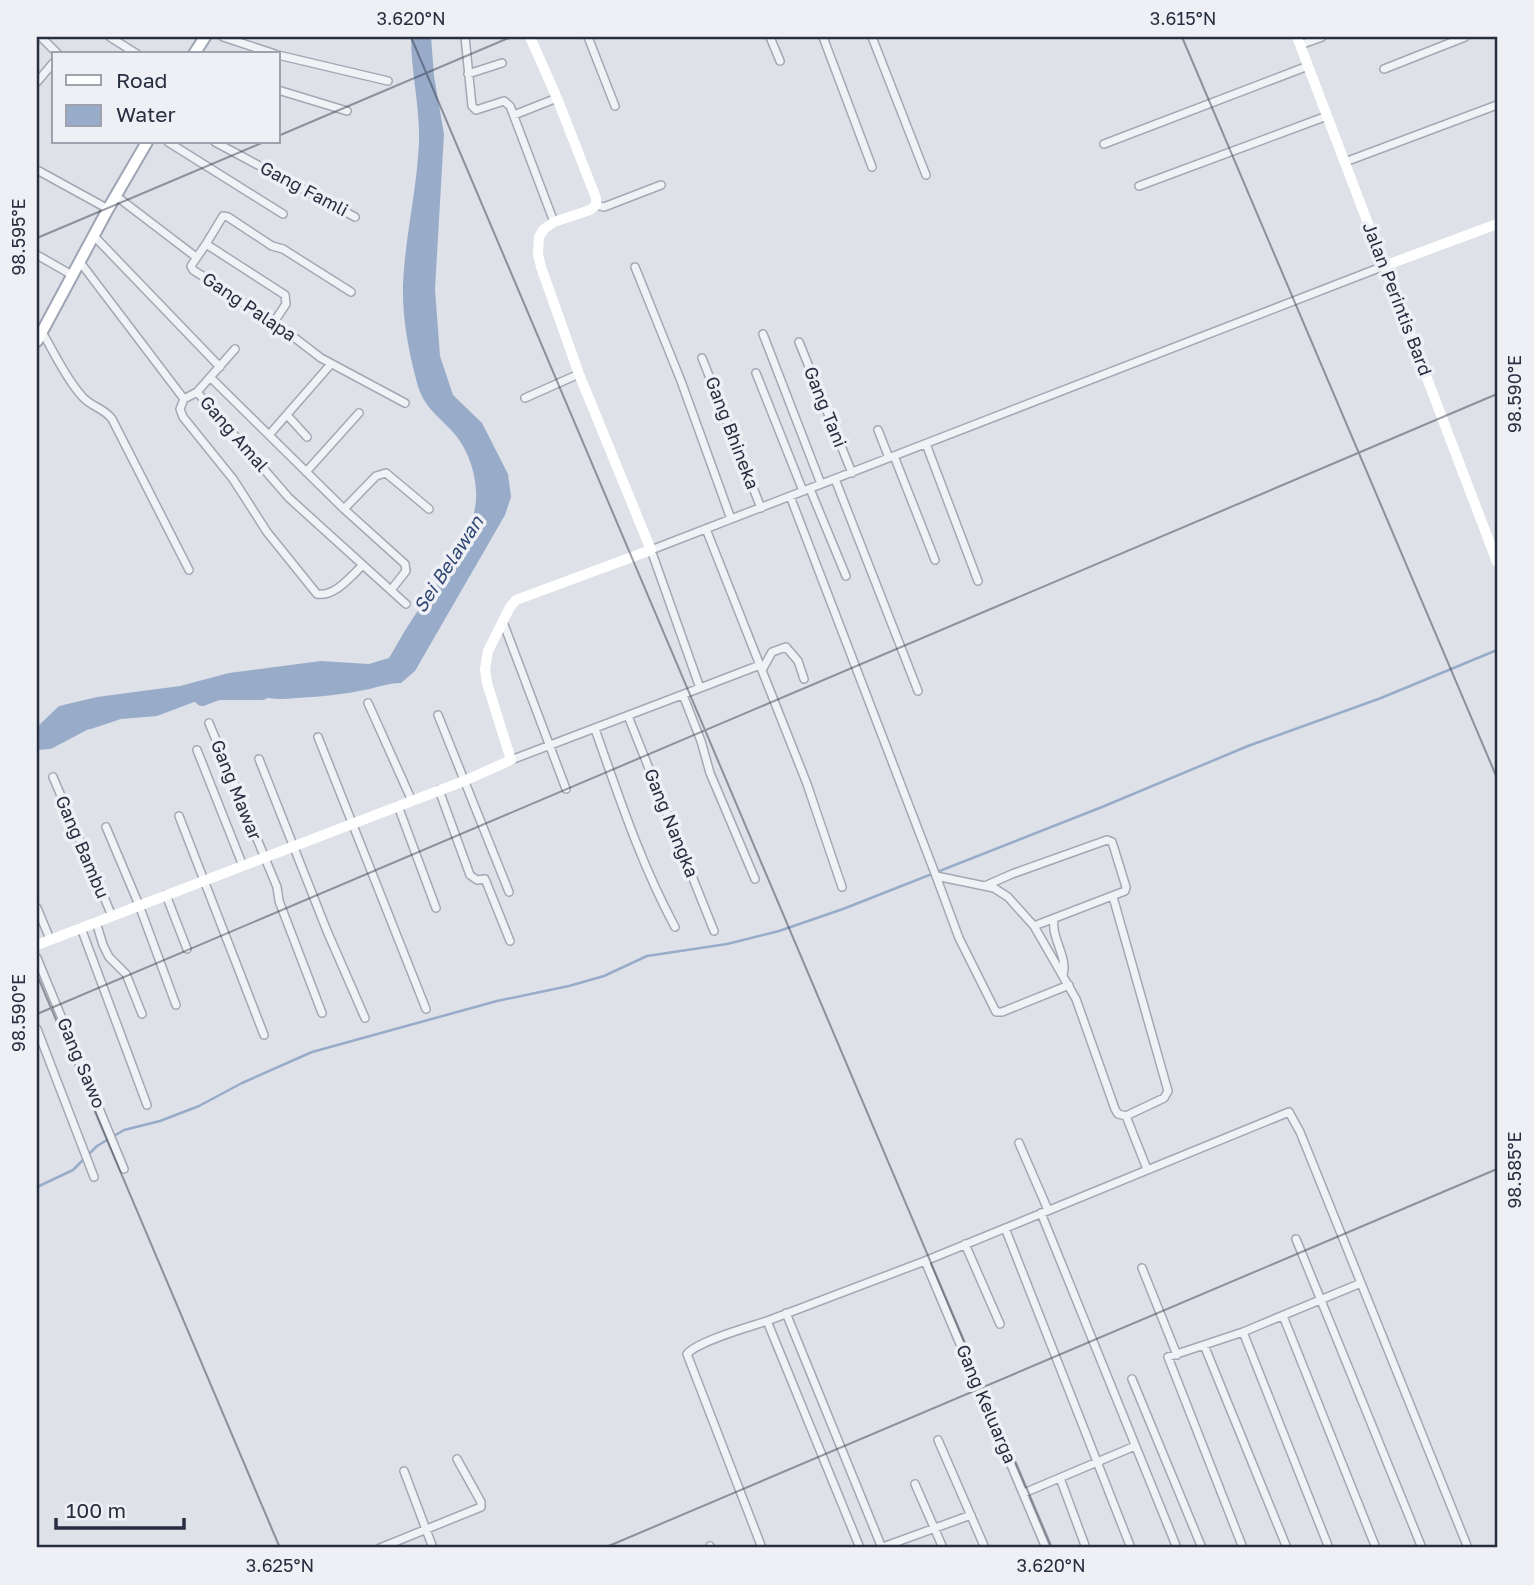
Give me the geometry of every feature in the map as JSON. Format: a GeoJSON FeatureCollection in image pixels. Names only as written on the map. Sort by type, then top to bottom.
{"type":"FeatureCollection","features":[{"type":"Feature","properties":{"kind":"main road"},"geometry":{"type":"LineString","coordinates":[[195,52],[205,37]]}},
{"type":"Feature","properties":{"kind":"main road"},"geometry":{"type":"LineString","coordinates":[[40,337],[146,144]]}},
{"type":"Feature","properties":{"kind":"street"},"geometry":{"type":"LineString","coordinates":[[41,37],[56,52]]}},
{"type":"Feature","properties":{"kind":"street"},"geometry":{"type":"LineString","coordinates":[[110,37],[134,52]]}},
{"type":"Feature","properties":{"kind":"street"},"geometry":{"type":"LineString","coordinates":[[223,37],[268,52]]}},
{"type":"Feature","properties":{"kind":"street"},"geometry":{"type":"LineString","coordinates":[[465,37],[474,109],[504,102],[510,106],[554,222]]}},
{"type":"Feature","properties":{"kind":"street"},"geometry":{"type":"LineString","coordinates":[[530,37],[595,192],[596,205]]}},
{"type":"Feature","properties":{"kind":"street"},"geometry":{"type":"LineString","coordinates":[[588,37],[615,106]]}},
{"type":"Feature","properties":{"kind":"street"},"geometry":{"type":"LineString","coordinates":[[770,37],[780,61]]}},
{"type":"Feature","properties":{"kind":"street"},"geometry":{"type":"LineString","coordinates":[[822,37],[872,167]]}},
{"type":"Feature","properties":{"kind":"street"},"geometry":{"type":"LineString","coordinates":[[872,37],[926,175]]}},
{"type":"Feature","properties":{"kind":"street"},"geometry":{"type":"LineString","coordinates":[[1299,41],[1322,37]]}},
{"type":"Feature","properties":{"kind":"street"},"geometry":{"type":"LineString","coordinates":[[1384,69],[1465,37]]}},
{"type":"Feature","properties":{"kind":"street","name":"Jalan Perintis Bard"},"geometry":{"type":"LineString","coordinates":[[1299,41],[1497,562]]}},
{"type":"Feature","properties":{"kind":"street"},"geometry":{"type":"LineString","coordinates":[[280,56],[387,81]]}},
{"type":"Feature","properties":{"kind":"street"},"geometry":{"type":"LineString","coordinates":[[468,74],[502,63]]}},
{"type":"Feature","properties":{"kind":"street"},"geometry":{"type":"LineString","coordinates":[[37,82],[52,64]]}},
{"type":"Feature","properties":{"kind":"street"},"geometry":{"type":"LineString","coordinates":[[1104,144],[1308,66]]}},
{"type":"Feature","properties":{"kind":"street"},"geometry":{"type":"LineString","coordinates":[[280,91],[347,111]]}},
{"type":"Feature","properties":{"kind":"street"},"geometry":{"type":"LineString","coordinates":[[514,115],[557,98]]}},
{"type":"Feature","properties":{"kind":"street"},"geometry":{"type":"LineString","coordinates":[[1345,162],[1497,105]]}},
{"type":"Feature","properties":{"kind":"street"},"geometry":{"type":"LineString","coordinates":[[1139,186],[1327,116]]}},
{"type":"Feature","properties":{"kind":"street"},"geometry":{"type":"LineString","coordinates":[[171,144],[283,214]]}},
{"type":"Feature","properties":{"kind":"street","name":"Gang Famli"},"geometry":{"type":"LineString","coordinates":[[219,144],[355,218]]}},
{"type":"Feature","properties":{"kind":"street"},"geometry":{"type":"LineString","coordinates":[[40,171],[108,209]]}},
{"type":"Feature","properties":{"kind":"street"},"geometry":{"type":"LineString","coordinates":[[596,205],[604,207],[661,185]]}},
{"type":"Feature","properties":{"kind":"street","name":"Gang Palapa"},"geometry":{"type":"LineString","coordinates":[[116,195],[196,257],[191,266],[193,270],[274,322],[331,364],[405,402]]}},
{"type":"Feature","properties":{"kind":"street"},"geometry":{"type":"LineString","coordinates":[[596,205],[590,210],[554,222],[544,229],[539,237],[538,254],[579,374],[651,550],[700,688]]}},
{"type":"Feature","properties":{"kind":"street"},"geometry":{"type":"LineString","coordinates":[[196,257],[223,216],[228,217],[351,292]]}},
{"type":"Feature","properties":{"kind":"street"},"geometry":{"type":"LineString","coordinates":[[511,760],[485,669],[488,652],[509,607],[516,600],[1497,224]]}},
{"type":"Feature","properties":{"kind":"street"},"geometry":{"type":"LineString","coordinates":[[94,236],[220,367]]}},
{"type":"Feature","properties":{"kind":"street"},"geometry":{"type":"LineString","coordinates":[[206,244],[285,295],[286,304],[274,322]]}},
{"type":"Feature","properties":{"kind":"street"},"geometry":{"type":"LineString","coordinates":[[37,255],[72,275]]}},
{"type":"Feature","properties":{"kind":"street","name":"Gang Amal"},"geometry":{"type":"LineString","coordinates":[[80,262],[184,399],[197,392],[289,498],[406,604]]}},
{"type":"Feature","properties":{"kind":"street"},"geometry":{"type":"LineString","coordinates":[[635,267],[681,381],[731,519]]}},
{"type":"Feature","properties":{"kind":"street"},"geometry":{"type":"LineString","coordinates":[[763,334],[821,484]]}},
{"type":"Feature","properties":{"kind":"street"},"geometry":{"type":"LineString","coordinates":[[40,337],[81,396],[95,407],[104,410],[112,419],[189,570]]}},
{"type":"Feature","properties":{"kind":"street","name":"Gang Tani"},"geometry":{"type":"LineString","coordinates":[[799,342],[852,472]]}},
{"type":"Feature","properties":{"kind":"street"},"geometry":{"type":"LineString","coordinates":[[197,392],[235,349]]}},
{"type":"Feature","properties":{"kind":"street","name":"Gang Bhineka"},"geometry":{"type":"LineString","coordinates":[[702,358],[761,508]]}},
{"type":"Feature","properties":{"kind":"street"},"geometry":{"type":"LineString","coordinates":[[269,435],[331,364]]}},
{"type":"Feature","properties":{"kind":"street"},"geometry":{"type":"LineString","coordinates":[[756,373],[846,576]]}},
{"type":"Feature","properties":{"kind":"street"},"geometry":{"type":"LineString","coordinates":[[525,398],[579,374]]}},
{"type":"Feature","properties":{"kind":"street"},"geometry":{"type":"LineString","coordinates":[[211,378],[344,509],[406,565],[405,571],[391,590]]}},
{"type":"Feature","properties":{"kind":"street"},"geometry":{"type":"LineString","coordinates":[[184,399],[180,408],[183,417],[233,479],[267,532],[317,594],[325,595],[345,583],[363,565]]}},
{"type":"Feature","properties":{"kind":"street"},"geometry":{"type":"LineString","coordinates":[[306,472],[359,413]]}},
{"type":"Feature","properties":{"kind":"street"},"geometry":{"type":"LineString","coordinates":[[287,415],[307,437]]}},
{"type":"Feature","properties":{"kind":"street"},"geometry":{"type":"LineString","coordinates":[[878,430],[935,560]]}},
{"type":"Feature","properties":{"kind":"street"},"geometry":{"type":"LineString","coordinates":[[926,444],[978,581]]}},
{"type":"Feature","properties":{"kind":"street"},"geometry":{"type":"LineString","coordinates":[[344,509],[372,480],[386,473],[429,509]]}},
{"type":"Feature","properties":{"kind":"street"},"geometry":{"type":"LineString","coordinates":[[835,479],[918,691]]}},
{"type":"Feature","properties":{"kind":"street"},"geometry":{"type":"LineString","coordinates":[[790,496],[959,937],[996,1012],[1002,1013],[1069,985]]}},
{"type":"Feature","properties":{"kind":"street"},"geometry":{"type":"LineString","coordinates":[[706,529],[807,784],[842,887]]}},
{"type":"Feature","properties":{"kind":"street"},"geometry":{"type":"LineString","coordinates":[[503,622],[566,789]]}},
{"type":"Feature","properties":{"kind":"street"},"geometry":{"type":"LineString","coordinates":[[37,945],[464,781],[511,760],[700,688],[761,668],[772,652],[786,647],[797,662],[804,679]]}},
{"type":"Feature","properties":{"kind":"street"},"geometry":{"type":"LineString","coordinates":[[683,695],[710,772],[755,879]]}},
{"type":"Feature","properties":{"kind":"street"},"geometry":{"type":"LineString","coordinates":[[368,703],[412,801]]}},
{"type":"Feature","properties":{"kind":"street"},"geometry":{"type":"LineString","coordinates":[[438,715],[509,892]]}},
{"type":"Feature","properties":{"kind":"street","name":"Gang Nangka"},"geometry":{"type":"LineString","coordinates":[[628,716],[714,931]]}},
{"type":"Feature","properties":{"kind":"street","name":"Gang Mawar"},"geometry":{"type":"LineString","coordinates":[[209,723],[278,890],[282,908],[322,1013]]}},
{"type":"Feature","properties":{"kind":"street"},"geometry":{"type":"LineString","coordinates":[[595,729],[650,878],[676,927]]}},
{"type":"Feature","properties":{"kind":"street"},"geometry":{"type":"LineString","coordinates":[[317,737],[426,1009]]}},
{"type":"Feature","properties":{"kind":"street"},"geometry":{"type":"LineString","coordinates":[[197,750],[243,866]]}},
{"type":"Feature","properties":{"kind":"street"},"geometry":{"type":"LineString","coordinates":[[259,759],[327,931],[365,1018]]}},
{"type":"Feature","properties":{"kind":"street","name":"Gang Bambu"},"geometry":{"type":"LineString","coordinates":[[53,777],[111,916]]}},
{"type":"Feature","properties":{"kind":"street"},"geometry":{"type":"LineString","coordinates":[[439,790],[470,875],[477,880],[485,879],[510,941]]}},
{"type":"Feature","properties":{"kind":"street"},"geometry":{"type":"LineString","coordinates":[[398,806],[436,908]]}},
{"type":"Feature","properties":{"kind":"street"},"geometry":{"type":"LineString","coordinates":[[179,816],[264,1035]]}},
{"type":"Feature","properties":{"kind":"street"},"geometry":{"type":"LineString","coordinates":[[106,827],[139,905],[176,1006]]}},
{"type":"Feature","properties":{"kind":"street"},"geometry":{"type":"LineString","coordinates":[[987,886],[1012,874],[1107,840],[1112,842],[1125,891],[1034,926]]}},
{"type":"Feature","properties":{"kind":"street"},"geometry":{"type":"LineString","coordinates":[[935,875],[987,886],[1008,897],[1034,926],[1069,985],[1085,1022],[1115,1109],[1118,1114],[1126,1116],[1164,1098],[1168,1091],[1113,897]]}},
{"type":"Feature","properties":{"kind":"street"},"geometry":{"type":"LineString","coordinates":[[166,895],[187,949]]}},
{"type":"Feature","properties":{"kind":"street"},"geometry":{"type":"LineString","coordinates":[[37,908],[50,939]]}},
{"type":"Feature","properties":{"kind":"street"},"geometry":{"type":"LineString","coordinates":[[1054,919],[1053,927],[1064,965],[1063,975]]}},
{"type":"Feature","properties":{"kind":"street"},"geometry":{"type":"LineString","coordinates":[[96,922],[103,946],[109,957],[126,975],[142,1014]]}},
{"type":"Feature","properties":{"kind":"street"},"geometry":{"type":"LineString","coordinates":[[81,928],[147,1105]]}},
{"type":"Feature","properties":{"kind":"street","name":"Gang Sawo"},"geometry":{"type":"LineString","coordinates":[[37,958],[124,1169]]}},
{"type":"Feature","properties":{"kind":"street"},"geometry":{"type":"LineString","coordinates":[[37,1029],[94,1177]]}},
{"type":"Feature","properties":{"kind":"street"},"geometry":{"type":"LineString","coordinates":[[762,1548],[687,1354],[689,1350],[925,1261],[1289,1112],[1300,1132],[1468,1548]]}},
{"type":"Feature","properties":{"kind":"street"},"geometry":{"type":"LineString","coordinates":[[1126,1116],[1147,1170]]}},
{"type":"Feature","properties":{"kind":"street"},"geometry":{"type":"LineString","coordinates":[[1019,1143],[1177,1548]]}},
{"type":"Feature","properties":{"kind":"street"},"geometry":{"type":"LineString","coordinates":[[1005,1228],[1131,1548]]}},
{"type":"Feature","properties":{"kind":"street"},"geometry":{"type":"LineString","coordinates":[[1296,1239],[1422,1548]]}},
{"type":"Feature","properties":{"kind":"street"},"geometry":{"type":"LineString","coordinates":[[965,1244],[1000,1324]]}},
{"type":"Feature","properties":{"kind":"street","name":"Gang Keluarga"},"geometry":{"type":"LineString","coordinates":[[925,1261],[1046,1548]]}},
{"type":"Feature","properties":{"kind":"street"},"geometry":{"type":"LineString","coordinates":[[1142,1268],[1177,1354]]}},
{"type":"Feature","properties":{"kind":"street"},"geometry":{"type":"LineString","coordinates":[[1243,1548],[1168,1357],[1283,1317],[1361,1283]]}},
{"type":"Feature","properties":{"kind":"street"},"geometry":{"type":"LineString","coordinates":[[786,1313],[881,1548],[971,1515]]}},
{"type":"Feature","properties":{"kind":"street"},"geometry":{"type":"LineString","coordinates":[[1283,1317],[1376,1548]]}},
{"type":"Feature","properties":{"kind":"street"},"geometry":{"type":"LineString","coordinates":[[767,1321],[860,1548]]}},
{"type":"Feature","properties":{"kind":"street"},"geometry":{"type":"LineString","coordinates":[[1243,1332],[1329,1548]]}},
{"type":"Feature","properties":{"kind":"street"},"geometry":{"type":"LineString","coordinates":[[1204,1345],[1287,1548]]}},
{"type":"Feature","properties":{"kind":"street"},"geometry":{"type":"LineString","coordinates":[[1132,1379],[1202,1548]]}},
{"type":"Feature","properties":{"kind":"street"},"geometry":{"type":"LineString","coordinates":[[938,1440],[985,1548]]}},
{"type":"Feature","properties":{"kind":"street"},"geometry":{"type":"LineString","coordinates":[[1024,1493],[1135,1446]]}},
{"type":"Feature","properties":{"kind":"street"},"geometry":{"type":"LineString","coordinates":[[380,1548],[481,1507],[481,1502],[457,1459]]}},
{"type":"Feature","properties":{"kind":"street"},"geometry":{"type":"LineString","coordinates":[[404,1471],[433,1548]]}},
{"type":"Feature","properties":{"kind":"street"},"geometry":{"type":"LineString","coordinates":[[1060,1478],[1086,1548]]}},
{"type":"Feature","properties":{"kind":"street"},"geometry":{"type":"LineString","coordinates":[[915,1484],[943,1548]]}},
{"type":"Feature","properties":{"kind":"street"},"geometry":{"type":"LineString","coordinates":[[900,1539],[904,1548]]}},
{"type":"Feature","properties":{"kind":"water","name":"Sei Belawan"},"geometry":{"type":"Polygon","coordinates":[[[411,37],[431,37],[434,76],[444,134],[435,289],[440,356],[453,395],[482,423],[508,474],[511,497],[505,515],[415,671],[401,683],[341,694],[284,699],[226,690],[157,716],[121,719],[91,729],[62,731],[37,739],[37,727],[59,706],[97,697],[180,686],[229,673],[321,661],[369,664],[389,658],[458,553],[475,508],[476,487],[472,466],[457,437],[429,408],[422,395],[413,367],[405,320],[404,266],[419,142],[411,37]]]}},
{"type":"Feature","properties":{"kind":"waterway"},"geometry":{"type":"LineString","coordinates":[[37,1187],[73,1170],[97,1146],[124,1130],[160,1121],[199,1106],[242,1083],[312,1052],[497,1001],[604,976],[647,956],[727,944],[779,931],[843,909],[1248,746],[1381,698],[1497,650]]}},
{"type":"Feature","properties":{"kind":"waterway","name":"Sei Belawan"},"geometry":{"type":"LineString","coordinates":[[202,698],[218,692],[262,692]]}},
{"type":"Feature","properties":{"kind":"waterway","name":"Sei Belawan"},"geometry":{"type":"LineString","coordinates":[[37,742],[49,741],[85,722]]}}]}
